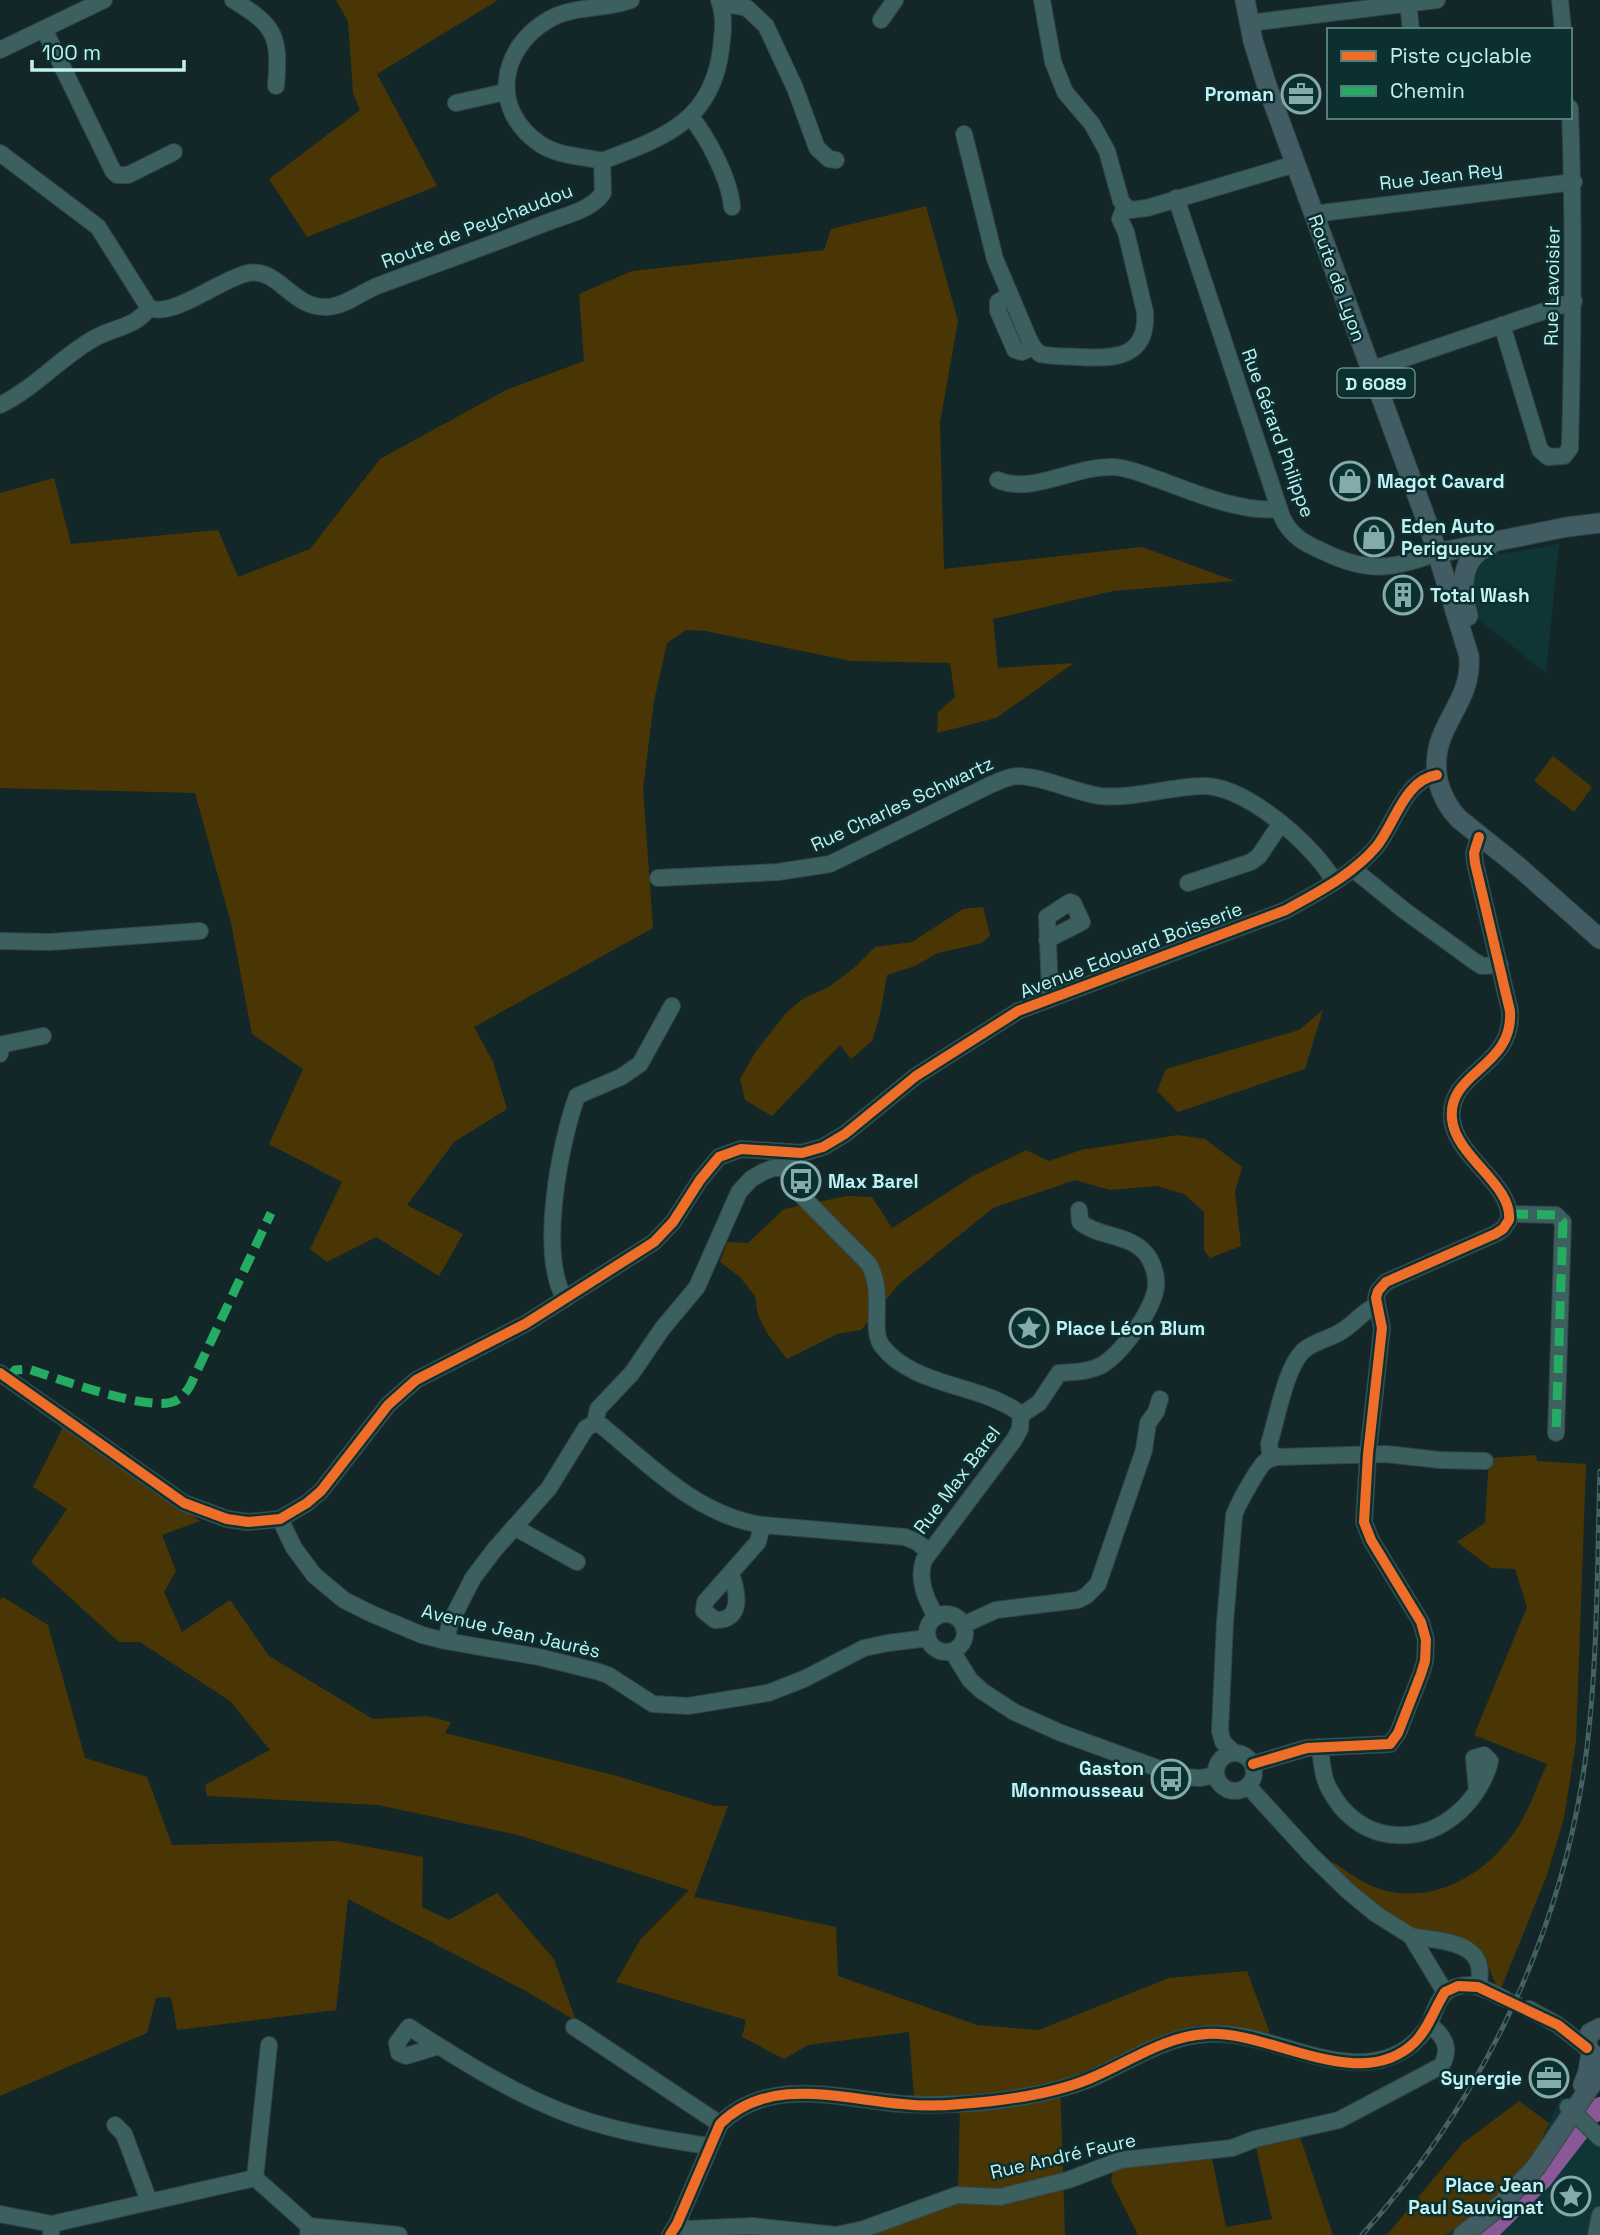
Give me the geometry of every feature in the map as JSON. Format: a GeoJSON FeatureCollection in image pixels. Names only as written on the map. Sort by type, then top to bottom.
{"type":"FeatureCollection","features":[{"type":"Feature","properties":{"kind":"main road","name":"Route de Lyon"},"geometry":{"type":"LineString","coordinates":[[1245,0],[1267,86],[1437,553]]}},
{"type":"Feature","properties":{"kind":"main road"},"geometry":{"type":"LineString","coordinates":[[1437,553],[1576,525],[1600,523]]}},
{"type":"Feature","properties":{"kind":"main road"},"geometry":{"type":"LineString","coordinates":[[1437,553],[1449,562],[1470,558],[1485,547],[1511,539]]}},
{"type":"Feature","properties":{"kind":"main road","name":"D 6089"},"geometry":{"type":"LineString","coordinates":[[1437,553],[1467,648],[1470,666],[1469,677],[1458,706],[1438,743],[1436,764],[1440,789],[1451,811],[1600,939]]}},
{"type":"Feature","properties":{"kind":"main road"},"geometry":{"type":"LineString","coordinates":[[1467,648],[1470,622],[1463,580],[1470,558]]}},
{"type":"Feature","properties":{"kind":"main road"},"geometry":{"type":"LineString","coordinates":[[1571,2110],[1586,2079],[1595,2040]]}},
{"type":"Feature","properties":{"kind":"main road"},"geometry":{"type":"LineString","coordinates":[[1463,2235],[1502,2204],[1536,2168],[1555,2126],[1600,2072]]}},
{"type":"Feature","properties":{"kind":"street"},"geometry":{"type":"LineString","coordinates":[[0,50],[104,0]]}},
{"type":"Feature","properties":{"kind":"street"},"geometry":{"type":"LineString","coordinates":[[233,0],[269,26],[276,43],[276,86]]}},
{"type":"Feature","properties":{"kind":"street"},"geometry":{"type":"LineString","coordinates":[[631,0],[580,9],[548,19],[534,30],[513,54],[506,76],[505,92],[520,124],[538,143],[550,150],[602,161],[666,134],[691,117],[703,101],[716,74],[723,29],[720,4],[747,8],[766,26],[795,88],[817,148],[829,159],[836,160]]}},
{"type":"Feature","properties":{"kind":"street"},"geometry":{"type":"LineString","coordinates":[[881,20],[895,0]]}},
{"type":"Feature","properties":{"kind":"street"},"geometry":{"type":"LineString","coordinates":[[1042,0],[1053,62],[1065,92],[1092,124],[1107,151],[1121,201],[1125,206],[1134,210],[1296,164]]}},
{"type":"Feature","properties":{"kind":"street"},"geometry":{"type":"LineString","coordinates":[[1249,23],[1437,0]]}},
{"type":"Feature","properties":{"kind":"street"},"geometry":{"type":"LineString","coordinates":[[1560,0],[1563,28]]}},
{"type":"Feature","properties":{"kind":"street"},"geometry":{"type":"LineString","coordinates":[[1408,4],[1411,28]]}},
{"type":"Feature","properties":{"kind":"street"},"geometry":{"type":"LineString","coordinates":[[44,29],[117,175],[128,175],[174,152]]}},
{"type":"Feature","properties":{"kind":"street"},"geometry":{"type":"LineString","coordinates":[[456,103],[505,92]]}},
{"type":"Feature","properties":{"kind":"street"},"geometry":{"type":"LineString","coordinates":[[691,117],[727,183],[732,207]]}},
{"type":"Feature","properties":{"kind":"street","name":"Rue Lavoisier"},"geometry":{"type":"LineString","coordinates":[[1502,325],[1540,450],[1548,457],[1568,454],[1574,301],[1574,182],[1571,119]]}},
{"type":"Feature","properties":{"kind":"street"},"geometry":{"type":"LineString","coordinates":[[964,134],[995,259],[1010,295],[998,302],[998,311],[1015,350],[1021,352],[1033,347],[1040,354],[1111,359],[1129,351],[1138,342],[1146,322],[1126,232],[1120,219],[1125,206]]}},
{"type":"Feature","properties":{"kind":"street"},"geometry":{"type":"LineString","coordinates":[[0,153],[98,227],[149,308]]}},
{"type":"Feature","properties":{"kind":"street","name":"Route de Peychaudou"},"geometry":{"type":"LineString","coordinates":[[0,405],[31,387],[94,338],[137,321],[149,308],[169,308],[236,277],[256,272],[270,277],[303,302],[334,306],[373,287],[509,238],[593,204],[603,193],[602,161]]}},
{"type":"Feature","properties":{"kind":"street","name":"Rue Jean Rey"},"geometry":{"type":"LineString","coordinates":[[1313,214],[1574,182]]}},
{"type":"Feature","properties":{"kind":"street","name":"Rue Gérard Philippe"},"geometry":{"type":"LineString","coordinates":[[1176,198],[1279,509],[1288,529],[1303,542],[1357,565],[1383,568],[1437,553]]}},
{"type":"Feature","properties":{"kind":"street"},"geometry":{"type":"LineString","coordinates":[[1370,370],[1481,325],[1502,325],[1574,301]]}},
{"type":"Feature","properties":{"kind":"street"},"geometry":{"type":"LineString","coordinates":[[998,480],[1018,486],[1088,468],[1113,467],[1129,469],[1197,494],[1254,508],[1279,509]]}},
{"type":"Feature","properties":{"kind":"street","name":"Avenue Edouard Boisserie"},"geometry":{"type":"LineString","coordinates":[[3,1379],[184,1503],[227,1519],[247,1522],[280,1519],[321,1491],[388,1405],[416,1380],[442,1364],[525,1324],[654,1242],[673,1222],[700,1180],[719,1157],[741,1149],[788,1160],[833,1143],[916,1076],[1018,1011],[1286,910],[1353,869],[1376,847],[1418,782],[1427,776],[1437,775]]}},
{"type":"Feature","properties":{"kind":"street","name":"Rue Charles Schwartz"},"geometry":{"type":"LineString","coordinates":[[658,878],[778,872],[830,864],[992,784],[1013,777],[1113,797],[1200,786],[1225,787],[1281,824],[1308,846],[1323,862],[1334,881]]}},
{"type":"Feature","properties":{"kind":"street"},"geometry":{"type":"LineString","coordinates":[[1188,883],[1251,862],[1259,856],[1281,824]]}},
{"type":"Feature","properties":{"kind":"street"},"geometry":{"type":"LineString","coordinates":[[1253,1764],[1278,1755],[1320,1747],[1390,1744],[1398,1733],[1425,1661],[1426,1640],[1421,1622],[1371,1540],[1364,1522],[1368,1454],[1382,1328],[1377,1306],[1378,1291],[1387,1282],[1495,1234],[1507,1225],[1510,1214],[1506,1202],[1459,1139],[1452,1121],[1453,1104],[1461,1088],[1500,1051],[1510,1031],[1510,1011],[1474,853],[1479,837]]}},
{"type":"Feature","properties":{"kind":"street"},"geometry":{"type":"LineString","coordinates":[[1481,885],[1484,865],[1496,850]]}},
{"type":"Feature","properties":{"kind":"street"},"geometry":{"type":"LineString","coordinates":[[1353,869],[1474,961],[1482,966],[1500,965]]}},
{"type":"Feature","properties":{"kind":"street"},"geometry":{"type":"LineString","coordinates":[[0,941],[50,942],[200,930]]}},
{"type":"Feature","properties":{"kind":"street"},"geometry":{"type":"LineString","coordinates":[[1047,940],[1051,998]]}},
{"type":"Feature","properties":{"kind":"street"},"geometry":{"type":"LineString","coordinates":[[565,1299],[556,1278],[553,1256],[559,1164],[577,1096],[621,1077],[640,1064],[672,1006]]}},
{"type":"Feature","properties":{"kind":"street"},"geometry":{"type":"LineString","coordinates":[[0,1054],[0,1045],[43,1036]]}},
{"type":"Feature","properties":{"kind":"street"},"geometry":{"type":"LineString","coordinates":[[446,1641],[450,1623],[473,1578],[550,1488],[586,1428],[595,1423],[598,1409],[632,1373],[662,1329],[697,1287],[739,1192],[751,1179],[788,1160]]}},
{"type":"Feature","properties":{"kind":"street","name":"Rue Max Barel"},"geometry":{"type":"LineString","coordinates":[[788,1160],[789,1180],[794,1188],[872,1269],[878,1286],[878,1337],[887,1352],[916,1372],[980,1393],[1015,1409],[1021,1415],[1020,1429],[1014,1440],[923,1547],[921,1578],[926,1597],[936,1617]]}},
{"type":"Feature","properties":{"kind":"street"},"geometry":{"type":"LineString","coordinates":[[1021,1415],[1039,1403],[1059,1373],[1091,1369],[1104,1364],[1145,1316],[1155,1293],[1156,1275],[1146,1253],[1133,1243],[1084,1226],[1080,1222],[1079,1210]]}},
{"type":"Feature","properties":{"kind":"street"},"geometry":{"type":"LineString","coordinates":[[1510,1214],[1556,1216],[1563,1222],[1556,1433]]}},
{"type":"Feature","properties":{"kind":"street"},"geometry":{"type":"LineString","coordinates":[[1278,1457],[1270,1452],[1269,1444],[1291,1372],[1300,1355],[1315,1343],[1337,1334],[1365,1311],[1377,1306]]}},
{"type":"Feature","properties":{"kind":"street"},"geometry":{"type":"LineString","coordinates":[[963,1625],[996,1610],[1078,1600],[1098,1584],[1144,1450],[1148,1423],[1156,1412],[1160,1399]]}},
{"type":"Feature","properties":{"kind":"street"},"geometry":{"type":"LineString","coordinates":[[595,1423],[693,1499],[734,1519],[762,1525],[905,1537],[923,1547]]}},
{"type":"Feature","properties":{"kind":"street"},"geometry":{"type":"LineString","coordinates":[[1233,1752],[1222,1757],[1216,1775],[1226,1789],[1237,1791],[1248,1786],[1254,1776],[1253,1764],[1245,1755],[1233,1752],[1223,1742],[1220,1731],[1225,1622],[1236,1507],[1262,1466],[1270,1458],[1278,1457],[1368,1454],[1485,1461]]}},
{"type":"Feature","properties":{"kind":"street","name":"Avenue Jean Jaurès"},"geometry":{"type":"LineString","coordinates":[[280,1519],[294,1548],[314,1574],[329,1589],[372,1614],[422,1635],[540,1657],[596,1671],[608,1675],[653,1704],[674,1706],[768,1693],[804,1679],[864,1648],[928,1638]]}},
{"type":"Feature","properties":{"kind":"street"},"geometry":{"type":"LineString","coordinates":[[731,1574],[758,1542],[762,1525]]}},
{"type":"Feature","properties":{"kind":"street"},"geometry":{"type":"LineString","coordinates":[[514,1527],[577,1562]]}},
{"type":"Feature","properties":{"kind":"street"},"geometry":{"type":"LineString","coordinates":[[898,1528],[909,1531],[923,1547]]}},
{"type":"Feature","properties":{"kind":"street"},"geometry":{"type":"LineString","coordinates":[[951,1615],[963,1625],[962,1643],[952,1651],[939,1651],[932,1646],[928,1638],[928,1628],[936,1617],[951,1615]]}},
{"type":"Feature","properties":{"kind":"street"},"geometry":{"type":"LineString","coordinates":[[952,1651],[970,1680],[982,1691],[1032,1722],[1182,1777],[1216,1775]]}},
{"type":"Feature","properties":{"kind":"street"},"geometry":{"type":"LineString","coordinates":[[1320,1747],[1325,1781],[1332,1794],[1359,1823],[1385,1834],[1421,1834],[1441,1826],[1472,1799],[1477,1791]]}},
{"type":"Feature","properties":{"kind":"street"},"geometry":{"type":"LineString","coordinates":[[1248,1786],[1311,1855],[1376,1914],[1411,1936],[1449,1942],[1472,1953],[1479,1965],[1478,1987]]}},
{"type":"Feature","properties":{"kind":"street"},"geometry":{"type":"LineString","coordinates":[[1411,1936],[1445,1992]]}},
{"type":"Feature","properties":{"kind":"street"},"geometry":{"type":"LineString","coordinates":[[674,2229],[720,2124],[731,2113],[756,2100],[798,2094],[844,2096],[902,2104],[958,2104],[1049,2091],[1087,2080],[1158,2046],[1207,2034],[1250,2038],[1351,2063],[1377,2062],[1396,2055],[1414,2042],[1429,2024],[1445,1992],[1458,1986],[1478,1987],[1506,1999]]}},
{"type":"Feature","properties":{"kind":"street"},"geometry":{"type":"LineString","coordinates":[[1529,2009],[1558,2025],[1582,2031],[1595,2040]]}},
{"type":"Feature","properties":{"kind":"street","name":"Rue André Faure"},"geometry":{"type":"LineString","coordinates":[[674,2229],[752,2226],[836,2235],[864,2229],[957,2195],[1000,2197],[1068,2180],[1121,2160],[1232,2148],[1255,2139],[1339,2120],[1441,2066],[1447,2055],[1446,2043],[1429,2024]]}},
{"type":"Feature","properties":{"kind":"street"},"geometry":{"type":"LineString","coordinates":[[574,2026],[720,2124]]}},
{"type":"Feature","properties":{"kind":"street"},"geometry":{"type":"LineString","coordinates":[[255,2178],[269,2045]]}},
{"type":"Feature","properties":{"kind":"street"},"geometry":{"type":"LineString","coordinates":[[439,2046],[500,2083],[561,2112],[615,2127],[702,2145],[708,2149]]}},
{"type":"Feature","properties":{"kind":"street"},"geometry":{"type":"LineString","coordinates":[[1571,2110],[1600,2138]]}},
{"type":"Feature","properties":{"kind":"street"},"geometry":{"type":"LineString","coordinates":[[115,2125],[124,2134],[149,2201]]}},
{"type":"Feature","properties":{"kind":"street"},"geometry":{"type":"LineString","coordinates":[[0,2214],[51,2230],[149,2201],[255,2178]]}},
{"type":"Feature","properties":{"kind":"street"},"geometry":{"type":"LineString","coordinates":[[255,2178],[308,2230],[399,2235]]}},
{"type":"Feature","properties":{"kind":"street"},"geometry":{"type":"LineString","coordinates":[[1596,2235],[1600,2216]]}},
{"type":"Feature","properties":{"kind":"shaded area"},"geometry":{"type":"Polygon","coordinates":[[[336,0],[498,0],[377,74],[437,186],[307,237],[269,179],[360,110],[353,93],[348,21],[336,0]]]}},
{"type":"Feature","properties":{"kind":"shaded area"},"geometry":{"type":"Polygon","coordinates":[[[926,206],[958,321],[940,423],[944,569],[1142,547],[1235,581],[1113,591],[993,619],[998,668],[1074,663],[996,718],[937,733],[938,712],[955,697],[950,663],[851,661],[705,631],[686,630],[667,643],[654,701],[643,789],[653,928],[474,1027],[493,1062],[507,1109],[454,1142],[407,1205],[463,1234],[439,1276],[376,1237],[327,1262],[310,1249],[342,1182],[269,1144],[303,1069],[252,1034],[231,923],[195,793],[0,788],[0,493],[54,478],[71,544],[218,530],[238,577],[310,549],[380,459],[506,390],[584,361],[579,294],[632,271],[824,250],[831,229],[926,206]]]}},
{"type":"Feature","properties":{"kind":"shaded area"},"geometry":{"type":"Polygon","coordinates":[[[1559,544],[1546,673],[1478,619],[1472,601],[1473,570],[1490,554],[1559,544]]]}},
{"type":"Feature","properties":{"kind":"shaded area"},"geometry":{"type":"Polygon","coordinates":[[[1553,756],[1592,787],[1574,812],[1534,781],[1553,756]]]}},
{"type":"Feature","properties":{"kind":"shaded area"},"geometry":{"type":"Polygon","coordinates":[[[983,907],[990,935],[982,943],[938,953],[915,966],[887,975],[872,1041],[851,1059],[840,1045],[772,1116],[745,1100],[740,1079],[756,1051],[787,1012],[804,998],[829,987],[875,947],[912,942],[963,909],[983,907]]]}},
{"type":"Feature","properties":{"kind":"shaded area"},"geometry":{"type":"Polygon","coordinates":[[[1323,1010],[1305,1069],[1178,1112],[1157,1091],[1166,1069],[1299,1030],[1323,1010]]]}},
{"type":"Feature","properties":{"kind":"shaded area"},"geometry":{"type":"Polygon","coordinates":[[[1178,1135],[1205,1139],[1242,1167],[1235,1192],[1241,1246],[1210,1258],[1204,1250],[1204,1212],[1184,1194],[1157,1186],[1110,1190],[1075,1180],[993,1208],[899,1284],[861,1330],[837,1334],[787,1359],[767,1333],[758,1315],[755,1296],[740,1277],[720,1262],[727,1242],[748,1243],[784,1209],[847,1196],[872,1197],[892,1228],[973,1176],[1026,1150],[1049,1161],[1081,1150],[1178,1135]]]}},
{"type":"Feature","properties":{"kind":"shaded area"},"geometry":{"type":"Polygon","coordinates":[[[63,1427],[200,1521],[162,1535],[176,1571],[164,1592],[182,1632],[230,1600],[269,1656],[373,1719],[427,1716],[451,1722],[445,1733],[617,1776],[715,1806],[728,1806],[694,1897],[836,1927],[838,1976],[977,2025],[1039,2030],[1169,1978],[1247,1971],[1270,2033],[1198,2025],[1060,2081],[1065,2235],[863,2235],[958,2201],[960,2099],[914,2098],[909,2032],[808,2045],[784,2059],[742,2037],[746,2020],[616,1982],[640,1940],[689,1890],[518,1835],[378,1805],[207,1796],[205,1785],[270,1750],[230,1701],[140,1642],[119,1642],[31,1562],[67,1509],[33,1487],[63,1427]]]}},
{"type":"Feature","properties":{"kind":"shaded area"},"geometry":{"type":"Polygon","coordinates":[[[1536,1455],[1537,1461],[1586,1464],[1576,1741],[1564,1818],[1547,1875],[1500,1991],[1484,1957],[1476,1947],[1407,1928],[1341,1876],[1332,1861],[1374,1887],[1413,1894],[1432,1891],[1468,1877],[1484,1865],[1511,1837],[1527,1811],[1547,1764],[1474,1735],[1527,1607],[1515,1569],[1491,1568],[1457,1542],[1485,1523],[1489,1458],[1536,1455]]]}},
{"type":"Feature","properties":{"kind":"shaded area"},"geometry":{"type":"Polygon","coordinates":[[[3,1597],[48,1625],[85,1758],[147,1777],[172,1845],[336,1841],[423,1857],[422,1907],[449,1920],[497,1893],[554,1959],[576,2021],[524,1990],[348,1899],[336,2010],[177,2030],[171,1997],[156,1998],[147,2033],[0,2096],[0,1600],[3,1597]]]}},
{"type":"Feature","properties":{"kind":"shaded area"},"geometry":{"type":"Polygon","coordinates":[[[1561,2097],[1600,2126],[1600,2235],[1445,2235],[1476,2215],[1534,2157],[1561,2097]]]}},
{"type":"Feature","properties":{"kind":"shaded area"},"geometry":{"type":"Polygon","coordinates":[[[1519,2101],[1549,2123],[1534,2157],[1516,2179],[1476,2215],[1445,2235],[1387,2235],[1463,2143],[1519,2101]]]}},
{"type":"Feature","properties":{"kind":"shaded area"},"geometry":{"type":"Polygon","coordinates":[[[1299,2134],[1333,2235],[1138,2235],[1111,2181],[1113,2169],[1212,2158],[1226,2227],[1272,2219],[1255,2143],[1299,2134]]]}},
{"type":"Feature","properties":{"kind":"waterway"},"geometry":{"type":"LineString","coordinates":[[1594,2114],[1600,2106]]}},
{"type":"Feature","properties":{"kind":"waterway"},"geometry":{"type":"LineString","coordinates":[[1487,2235],[1543,2180],[1581,2131]]}},
{"type":"Feature","properties":{"kind":"tunnel"},"geometry":{"type":"LineString","coordinates":[[1505,1999],[1529,2009]]}},
{"type":"Feature","properties":{"kind":"railway"},"geometry":{"type":"LineString","coordinates":[[1362,2235],[1406,2182],[1446,2127],[1481,2069],[1512,2008],[1538,1945],[1560,1880],[1576,1814],[1591,1713],[1600,1471]]}},
{"type":"Feature","properties":{"kind":"marked path"},"geometry":{"type":"LineString","coordinates":[[9,1379],[15,1370],[28,1369],[125,1399],[163,1403],[177,1400],[190,1386],[271,1213]]}},
{"type":"Feature","properties":{"kind":"marked path"},"geometry":{"type":"LineString","coordinates":[[1510,1214],[1556,1215],[1563,1222],[1556,1433]]}},
{"type":"Feature","properties":{"kind":"cycle path"},"geometry":{"type":"LineString","coordinates":[[0,1373],[184,1503],[227,1519],[248,1522],[280,1519],[321,1491],[388,1405],[416,1380],[525,1324],[654,1242],[673,1222],[700,1180],[719,1157],[741,1149],[802,1153],[823,1147],[845,1134],[916,1076],[1018,1011],[1286,910],[1334,882],[1367,857],[1383,838],[1408,794],[1416,785],[1437,775]]}},
{"type":"Feature","properties":{"kind":"cycle path"},"geometry":{"type":"LineString","coordinates":[[1253,1764],[1307,1748],[1390,1744],[1398,1733],[1425,1661],[1426,1640],[1421,1622],[1371,1540],[1364,1522],[1368,1454],[1382,1328],[1376,1298],[1386,1282],[1495,1234],[1503,1229],[1509,1220],[1508,1207],[1502,1195],[1455,1133],[1452,1119],[1453,1103],[1460,1090],[1502,1045],[1508,1030],[1510,1011],[1475,863],[1474,853],[1479,837]]}},
{"type":"Feature","properties":{"kind":"cycle path"},"geometry":{"type":"LineString","coordinates":[[670,2235],[720,2124],[739,2109],[783,2095],[831,2095],[923,2105],[1009,2099],[1074,2085],[1161,2045],[1207,2034],[1232,2035],[1314,2057],[1368,2063],[1393,2057],[1415,2042],[1428,2025],[1445,1992],[1458,1986],[1478,1987],[1558,2025],[1587,2048]]}},
{"type":"Feature","properties":{"kind":"place","name":"Proman"},"geometry":{"type":"Point","coordinates":[1301,94]}},
{"type":"Feature","properties":{"kind":"place","name":"Magot Cavard"},"geometry":{"type":"Point","coordinates":[1350,481]}},
{"type":"Feature","properties":{"kind":"place","name":"Eden Auto Perigueux"},"geometry":{"type":"Point","coordinates":[1374,537]}},
{"type":"Feature","properties":{"kind":"place","name":"Total Wash"},"geometry":{"type":"Point","coordinates":[1403,595]}},
{"type":"Feature","properties":{"kind":"place","name":"Max Barel"},"geometry":{"type":"Point","coordinates":[801,1181]}},
{"type":"Feature","properties":{"kind":"place","name":"Place Léon Blum"},"geometry":{"type":"Point","coordinates":[1029,1328]}},
{"type":"Feature","properties":{"kind":"place","name":"Gaston Monmousseau"},"geometry":{"type":"Point","coordinates":[1171,1779]}},
{"type":"Feature","properties":{"kind":"place","name":"Synergie"},"geometry":{"type":"Point","coordinates":[1549,2078]}},
{"type":"Feature","properties":{"kind":"place","name":"Place Jean Paul Sauvignat"},"geometry":{"type":"Point","coordinates":[1571,2196]}}]}
